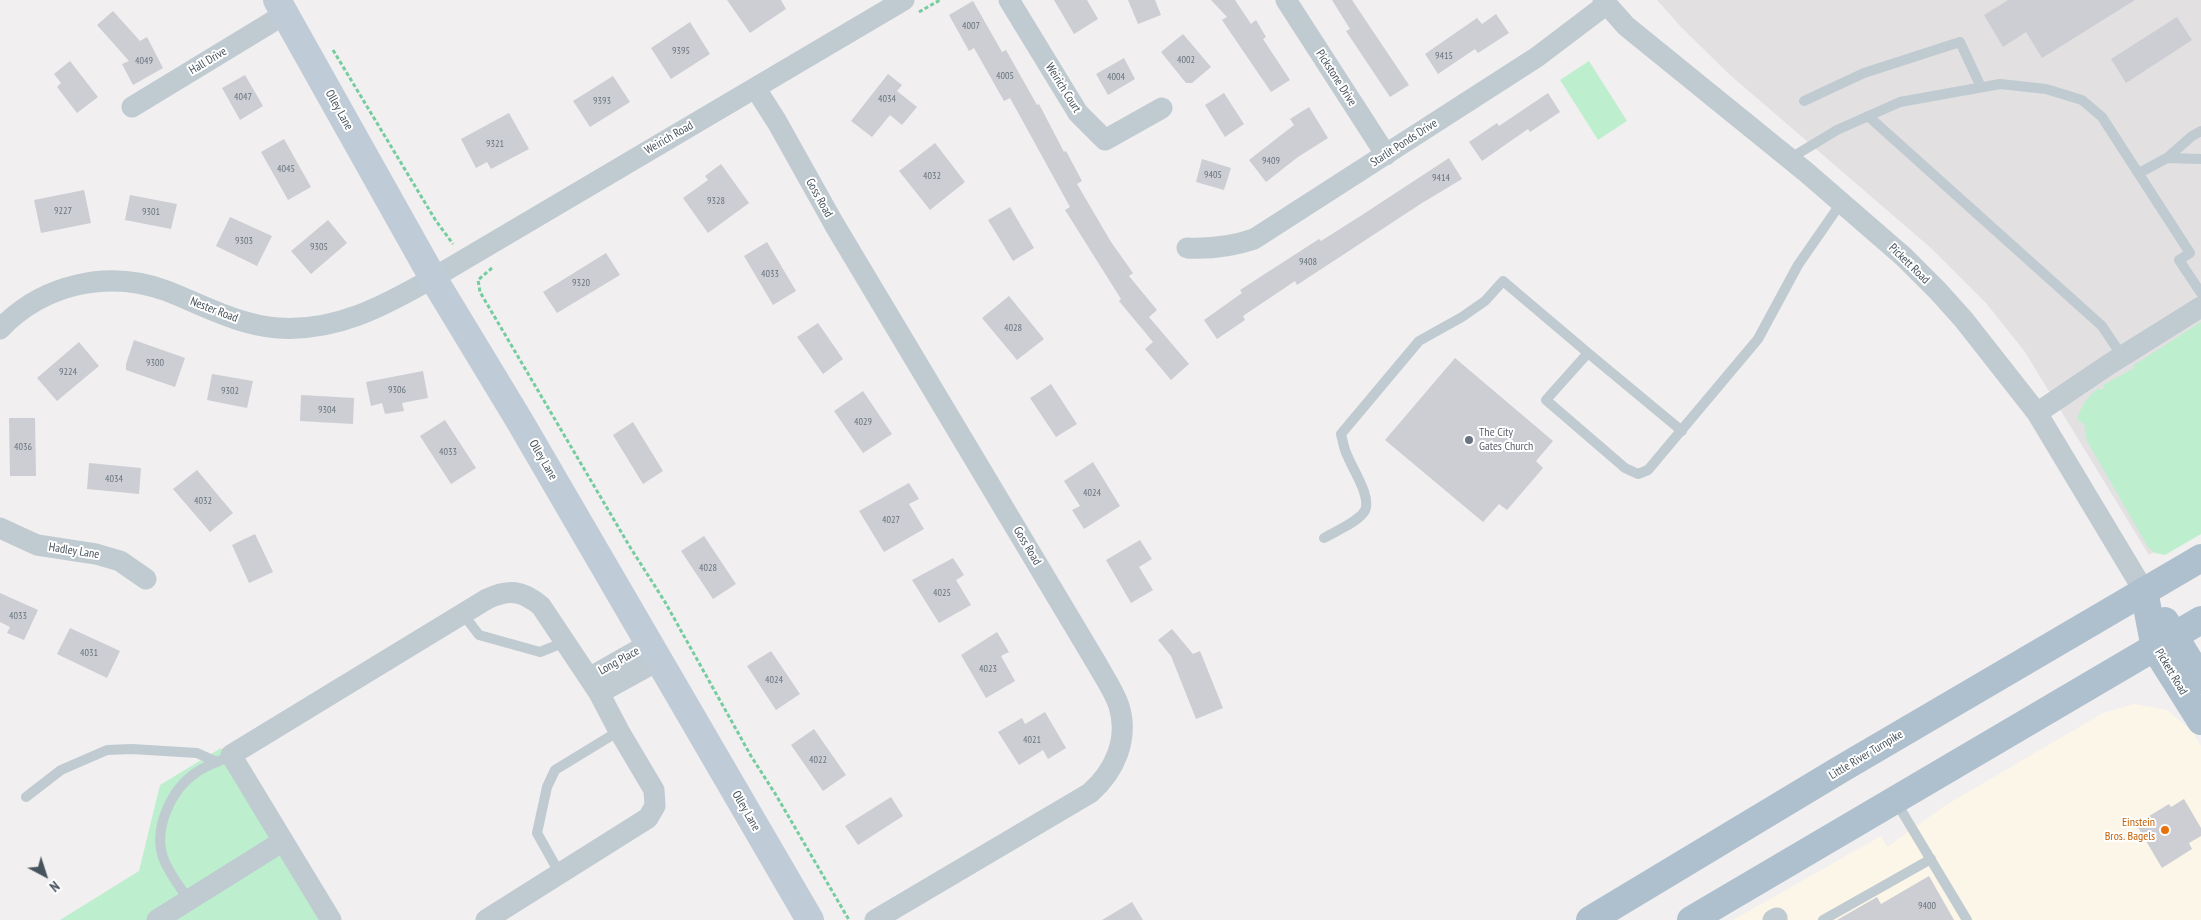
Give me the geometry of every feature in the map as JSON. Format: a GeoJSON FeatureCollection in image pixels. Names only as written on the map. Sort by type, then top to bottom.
{"type":"FeatureCollection","features":[{"type":"Feature","properties":{"kind":"main road","name":"Olley Lane"},"geometry":{"type":"LineString","coordinates":[[281,7],[433,278],[519,420],[810,920]]}},
{"type":"Feature","properties":{"kind":"main road","name":"Little River Turnpike"},"geometry":{"type":"LineString","coordinates":[[1590,920],[2201,558]]}},
{"type":"Feature","properties":{"kind":"main road","name":"Pickett Road"},"geometry":{"type":"LineString","coordinates":[[2144,591],[2201,721]]}},
{"type":"Feature","properties":{"kind":"main road"},"geometry":{"type":"LineString","coordinates":[[1691,920],[2201,620]]}},
{"type":"Feature","properties":{"kind":"main road","name":"Pickett Road"},"geometry":{"type":"LineString","coordinates":[[2165,642],[2201,680]]}},
{"type":"Feature","properties":{"kind":"street","name":"Weirich Road"},"geometry":{"type":"LineString","coordinates":[[433,278],[904,0]]}},
{"type":"Feature","properties":{"kind":"street","name":"Weirich Court"},"geometry":{"type":"LineString","coordinates":[[1009,0],[1078,114],[1105,140],[1162,108]]}},
{"type":"Feature","properties":{"kind":"street","name":"Pickstone Drive"},"geometry":{"type":"LineString","coordinates":[[1286,0],[1386,154]]}},
{"type":"Feature","properties":{"kind":"street","name":"Starlit Ponds Drive"},"geometry":{"type":"LineString","coordinates":[[1188,248],[1210,249],[1236,245],[1254,239],[1537,57],[1607,1]]}},
{"type":"Feature","properties":{"kind":"street","name":"Pickett Road"},"geometry":{"type":"LineString","coordinates":[[1607,1],[1626,26],[1842,203],[1904,257],[1938,291],[1964,320],[2037,413],[2144,591]]}},
{"type":"Feature","properties":{"kind":"street","name":"Hall Drive"},"geometry":{"type":"LineString","coordinates":[[132,107],[281,7]]}},
{"type":"Feature","properties":{"kind":"street","name":"Goss Road"},"geometry":{"type":"LineString","coordinates":[[756,89],[777,122],[834,224],[1097,664],[1118,704],[1122,719],[1123,733],[1118,754],[1111,770],[1090,793],[875,920]]}},
{"type":"Feature","properties":{"kind":"street","name":"Nester Road"},"geometry":{"type":"LineString","coordinates":[[0,330],[24,308],[40,298],[76,285],[97,281],[135,282],[165,290],[239,320],[266,327],[299,328],[334,324],[352,319],[390,302],[433,278]]}},
{"type":"Feature","properties":{"kind":"street"},"geometry":{"type":"LineString","coordinates":[[2037,413],[2201,306]]}},
{"type":"Feature","properties":{"kind":"street","name":"Hadley Lane"},"geometry":{"type":"LineString","coordinates":[[0,528],[37,544],[120,560],[146,579]]}},
{"type":"Feature","properties":{"kind":"street"},"geometry":{"type":"LineString","coordinates":[[331,920],[284,841],[224,758],[487,599],[505,591],[531,598],[541,606],[594,686],[654,790],[655,806],[648,818],[486,920]]}},
{"type":"Feature","properties":{"kind":"street","name":"Long Place"},"geometry":{"type":"LineString","coordinates":[[594,686],[654,652]]}},
{"type":"Feature","properties":{"kind":"street"},"geometry":{"type":"LineString","coordinates":[[156,920],[284,841]]}},
{"type":"Feature","properties":{"kind":"lane"},"geometry":{"type":"LineString","coordinates":[[1804,101],[1864,73],[1960,42],[1981,87]]}},
{"type":"Feature","properties":{"kind":"lane"},"geometry":{"type":"LineString","coordinates":[[1789,159],[1837,130],[1900,102],[2000,84],[2046,89],[2082,100],[2102,117],[2190,253],[2179,260],[2201,293]]}},
{"type":"Feature","properties":{"kind":"lane"},"geometry":{"type":"LineString","coordinates":[[1868,116],[2102,326],[2122,356]]}},
{"type":"Feature","properties":{"kind":"lane"},"geometry":{"type":"LineString","coordinates":[[2139,173],[2167,158],[2201,130]]}},
{"type":"Feature","properties":{"kind":"lane"},"geometry":{"type":"LineString","coordinates":[[2167,158],[2201,159]]}},
{"type":"Feature","properties":{"kind":"lane"},"geometry":{"type":"LineString","coordinates":[[1588,353],[1546,400],[1625,468],[1638,474],[1648,470],[1758,339],[1798,265],[1842,203]]}},
{"type":"Feature","properties":{"kind":"lane"},"geometry":{"type":"LineString","coordinates":[[1324,538],[1358,518],[1365,511],[1364,492],[1347,456],[1341,434],[1419,341],[1462,317],[1485,301],[1503,280],[1682,431]]}},
{"type":"Feature","properties":{"kind":"lane"},"geometry":{"type":"LineString","coordinates":[[463,614],[479,635],[540,652],[566,642]]}},
{"type":"Feature","properties":{"kind":"lane"},"geometry":{"type":"LineString","coordinates":[[560,874],[537,833],[547,787],[556,770],[619,731]]}},
{"type":"Feature","properties":{"kind":"lane"},"geometry":{"type":"LineString","coordinates":[[26,797],[61,770],[107,750],[132,749],[224,758]]}},
{"type":"Feature","properties":{"kind":"lane"},"geometry":{"type":"LineString","coordinates":[[189,900],[164,859],[161,837],[164,818],[172,797],[184,782],[197,772],[224,758]]}},
{"type":"Feature","properties":{"kind":"lane"},"geometry":{"type":"LineString","coordinates":[[1895,800],[1967,920]]}},
{"type":"Feature","properties":{"kind":"lane"},"geometry":{"type":"LineString","coordinates":[[1823,920],[1931,859]]}},
{"type":"Feature","properties":{"kind":"path"},"geometry":{"type":"LineString","coordinates":[[328,42],[436,221],[455,246]]}},
{"type":"Feature","properties":{"kind":"path"},"geometry":{"type":"LineString","coordinates":[[471,277],[478,280],[480,292],[501,329],[664,602],[751,756],[849,920]]}},
{"type":"Feature","properties":{"kind":"shaded area"},"geometry":{"type":"Polygon","coordinates":[[[1657,0],[2201,0],[2201,525],[2149,555],[2025,352],[1986,303],[1932,249],[1729,74],[1682,28],[1657,0]]]}},
{"type":"Feature","properties":{"kind":"shaded area"},"geometry":{"type":"Polygon","coordinates":[[[2134,704],[2167,710],[2192,731],[2201,746],[2201,920],[1733,920],[1881,836],[1887,847],[1946,805],[2103,713],[2134,704]]]}},
{"type":"Feature","properties":{"kind":"green space"},"geometry":{"type":"Polygon","coordinates":[[[1589,61],[1627,121],[1598,140],[1560,80],[1589,61]]]}},
{"type":"Feature","properties":{"kind":"green space"},"geometry":{"type":"Polygon","coordinates":[[[2201,322],[2201,534],[2165,555],[2155,553],[2148,547],[2087,441],[2084,424],[2077,419],[2085,401],[2091,394],[2099,388],[2101,390],[2104,388],[2103,385],[2134,368],[2134,365],[2201,322]]]}},
{"type":"Feature","properties":{"kind":"green space"},"geometry":{"type":"Polygon","coordinates":[[[221,748],[327,920],[60,920],[139,871],[160,785],[221,748]]]}},
{"type":"Feature","properties":{"kind":"building"},"geometry":{"type":"Polygon","coordinates":[[[727,0],[781,0],[786,9],[750,33],[727,0]]]}},
{"type":"Feature","properties":{"kind":"building"},"geometry":{"type":"Polygon","coordinates":[[[1054,0],[1087,0],[1098,19],[1074,34],[1054,0]]]}},
{"type":"Feature","properties":{"kind":"building"},"geometry":{"type":"Polygon","coordinates":[[[1128,0],[1155,0],[1161,15],[1138,24],[1128,0]]]}},
{"type":"Feature","properties":{"kind":"building"},"geometry":{"type":"Polygon","coordinates":[[[1211,0],[1235,0],[1251,24],[1256,20],[1266,37],[1263,39],[1290,80],[1271,92],[1222,20],[1227,17],[1211,0]]]}},
{"type":"Feature","properties":{"kind":"building"},"geometry":{"type":"Polygon","coordinates":[[[1332,0],[1352,0],[1409,85],[1390,97],[1346,31],[1350,29],[1332,0]]]}},
{"type":"Feature","properties":{"kind":"building"},"geometry":{"type":"Polygon","coordinates":[[[2008,0],[2135,0],[2042,58],[2026,32],[2003,47],[1984,15],[2008,0]]]}},
{"type":"Feature","properties":{"kind":"building"},"geometry":{"type":"Polygon","coordinates":[[[973,1],[1002,52],[1006,50],[1037,105],[1039,104],[1064,152],[1066,151],[1082,181],[1077,184],[1111,242],[1133,273],[1129,276],[1157,310],[1149,317],[1189,364],[1171,380],[1145,349],[1153,342],[1119,301],[1121,299],[1065,210],[1070,207],[1010,98],[1004,101],[974,48],[969,51],[949,15],[973,1]]]}},
{"type":"Feature","properties":{"kind":"building"},"geometry":{"type":"Polygon","coordinates":[[[113,11],[140,41],[147,37],[163,68],[133,85],[122,64],[129,61],[97,25],[113,11]]]}},
{"type":"Feature","properties":{"kind":"building"},"geometry":{"type":"Polygon","coordinates":[[[1496,14],[1509,33],[1478,53],[1475,49],[1438,74],[1425,54],[1477,18],[1482,24],[1496,14]]]}},
{"type":"Feature","properties":{"kind":"building"},"geometry":{"type":"Polygon","coordinates":[[[2177,17],[2192,40],[2126,83],[2111,59],[2177,17]]]}},
{"type":"Feature","properties":{"kind":"building"},"geometry":{"type":"Polygon","coordinates":[[[690,22],[710,54],[671,79],[651,48],[690,22]]]}},
{"type":"Feature","properties":{"kind":"building"},"geometry":{"type":"Polygon","coordinates":[[[1183,34],[1211,67],[1192,83],[1186,83],[1161,52],[1183,34]]]}},
{"type":"Feature","properties":{"kind":"building"},"geometry":{"type":"Polygon","coordinates":[[[1124,58],[1135,79],[1108,95],[1096,74],[1124,58]]]}},
{"type":"Feature","properties":{"kind":"building"},"geometry":{"type":"Polygon","coordinates":[[[70,61],[98,97],[77,113],[57,87],[61,83],[54,74],[70,61]]]}},
{"type":"Feature","properties":{"kind":"building"},"geometry":{"type":"Polygon","coordinates":[[[888,74],[902,85],[897,91],[917,107],[902,125],[890,115],[872,137],[851,121],[888,74]]]}},
{"type":"Feature","properties":{"kind":"building"},"geometry":{"type":"Polygon","coordinates":[[[245,75],[263,106],[240,120],[222,88],[245,75]]]}},
{"type":"Feature","properties":{"kind":"building"},"geometry":{"type":"Polygon","coordinates":[[[613,76],[630,102],[590,127],[573,101],[613,76]]]}},
{"type":"Feature","properties":{"kind":"building"},"geometry":{"type":"Polygon","coordinates":[[[1224,93],[1244,124],[1225,137],[1205,105],[1224,93]]]}},
{"type":"Feature","properties":{"kind":"building"},"geometry":{"type":"Polygon","coordinates":[[[1548,93],[1560,112],[1530,132],[1528,129],[1482,161],[1469,142],[1497,123],[1499,126],[1548,93]]]}},
{"type":"Feature","properties":{"kind":"building"},"geometry":{"type":"Polygon","coordinates":[[[1309,107],[1328,138],[1298,157],[1266,182],[1249,160],[1294,125],[1290,119],[1309,107]]]}},
{"type":"Feature","properties":{"kind":"building"},"geometry":{"type":"Polygon","coordinates":[[[509,113],[529,149],[491,169],[487,162],[476,168],[461,139],[509,113]]]}},
{"type":"Feature","properties":{"kind":"building"},"geometry":{"type":"Polygon","coordinates":[[[284,139],[311,187],[288,200],[261,152],[284,139]]]}},
{"type":"Feature","properties":{"kind":"building"},"geometry":{"type":"Polygon","coordinates":[[[935,143],[965,182],[930,210],[899,171],[935,143]]]}},
{"type":"Feature","properties":{"kind":"building"},"geometry":{"type":"Polygon","coordinates":[[[1449,158],[1462,179],[1297,285],[1295,281],[1243,316],[1245,320],[1217,339],[1204,320],[1242,293],[1240,290],[1319,239],[1321,241],[1449,158]]]}},
{"type":"Feature","properties":{"kind":"building"},"geometry":{"type":"Polygon","coordinates":[[[1202,159],[1231,168],[1224,190],[1196,182],[1202,159]]]}},
{"type":"Feature","properties":{"kind":"building"},"geometry":{"type":"Polygon","coordinates":[[[721,164],[749,203],[708,233],[683,198],[708,180],[705,176],[721,164]]]}},
{"type":"Feature","properties":{"kind":"building"},"geometry":{"type":"Polygon","coordinates":[[[84,190],[91,223],[41,233],[34,200],[84,190]]]}},
{"type":"Feature","properties":{"kind":"building"},"geometry":{"type":"Polygon","coordinates":[[[130,195],[177,204],[171,229],[125,220],[130,195]]]}},
{"type":"Feature","properties":{"kind":"building"},"geometry":{"type":"Polygon","coordinates":[[[1010,207],[1034,248],[1013,261],[988,220],[1010,207]]]}},
{"type":"Feature","properties":{"kind":"building"},"geometry":{"type":"Polygon","coordinates":[[[230,217],[272,236],[257,266],[216,246],[230,217]]]}},
{"type":"Feature","properties":{"kind":"building"},"geometry":{"type":"Polygon","coordinates":[[[328,220],[347,243],[311,274],[291,251],[328,220]]]}},
{"type":"Feature","properties":{"kind":"building"},"geometry":{"type":"Polygon","coordinates":[[[767,242],[796,291],[773,305],[744,256],[767,242]]]}},
{"type":"Feature","properties":{"kind":"building"},"geometry":{"type":"Polygon","coordinates":[[[606,253],[620,275],[557,313],[543,292],[606,253]]]}},
{"type":"Feature","properties":{"kind":"building"},"geometry":{"type":"Polygon","coordinates":[[[1009,296],[1044,339],[1017,360],[982,318],[1009,296]]]}},
{"type":"Feature","properties":{"kind":"building"},"geometry":{"type":"Polygon","coordinates":[[[818,323],[843,359],[823,374],[797,337],[818,323]]]}},
{"type":"Feature","properties":{"kind":"building"},"geometry":{"type":"Polygon","coordinates":[[[134,340],[185,358],[175,387],[126,370],[126,364],[134,340]]]}},
{"type":"Feature","properties":{"kind":"building"},"geometry":{"type":"Polygon","coordinates":[[[79,342],[99,366],[57,401],[37,378],[79,342]]]}},
{"type":"Feature","properties":{"kind":"building","name":"The City Gates Church"},"geometry":{"type":"Polygon","coordinates":[[[1455,358],[1553,441],[1536,461],[1543,468],[1507,510],[1499,504],[1483,522],[1385,440],[1455,358]]]}},
{"type":"Feature","properties":{"kind":"building"},"geometry":{"type":"Polygon","coordinates":[[[423,371],[428,398],[402,403],[404,411],[385,414],[382,403],[371,406],[366,382],[423,371]]]}},
{"type":"Feature","properties":{"kind":"building"},"geometry":{"type":"Polygon","coordinates":[[[212,374],[253,381],[247,408],[207,400],[212,374]]]}},
{"type":"Feature","properties":{"kind":"building"},"geometry":{"type":"Polygon","coordinates":[[[1051,384],[1077,424],[1056,437],[1030,398],[1051,384]]]}},
{"type":"Feature","properties":{"kind":"building"},"geometry":{"type":"Polygon","coordinates":[[[863,391],[892,434],[863,453],[834,411],[863,391]]]}},
{"type":"Feature","properties":{"kind":"building"},"geometry":{"type":"Polygon","coordinates":[[[301,395],[354,398],[353,424],[300,421],[301,395]]]}},
{"type":"Feature","properties":{"kind":"building"},"geometry":{"type":"Polygon","coordinates":[[[9,418],[35,418],[36,476],[10,476],[9,418]]]}},
{"type":"Feature","properties":{"kind":"building"},"geometry":{"type":"Polygon","coordinates":[[[445,420],[476,468],[451,484],[420,436],[445,420]]]}},
{"type":"Feature","properties":{"kind":"building"},"geometry":{"type":"Polygon","coordinates":[[[633,422],[663,471],[643,484],[613,435],[633,422]]]}},
{"type":"Feature","properties":{"kind":"building"},"geometry":{"type":"Polygon","coordinates":[[[1093,462],[1120,506],[1084,529],[1072,510],[1080,506],[1064,481],[1093,462]]]}},
{"type":"Feature","properties":{"kind":"building"},"geometry":{"type":"Polygon","coordinates":[[[89,463],[141,468],[139,494],[87,489],[89,463]]]}},
{"type":"Feature","properties":{"kind":"building"},"geometry":{"type":"Polygon","coordinates":[[[197,470],[233,513],[210,532],[173,489],[197,470]]]}},
{"type":"Feature","properties":{"kind":"building"},"geometry":{"type":"Polygon","coordinates":[[[909,483],[919,499],[909,504],[924,529],[884,552],[859,511],[909,483]]]}},
{"type":"Feature","properties":{"kind":"building"},"geometry":{"type":"Polygon","coordinates":[[[255,534],[273,572],[249,583],[232,545],[255,534]]]}},
{"type":"Feature","properties":{"kind":"building"},"geometry":{"type":"Polygon","coordinates":[[[704,536],[736,584],[713,599],[681,551],[704,536]]]}},
{"type":"Feature","properties":{"kind":"building"},"geometry":{"type":"Polygon","coordinates":[[[1140,540],[1152,559],[1139,567],[1153,590],[1131,603],[1106,560],[1140,540]]]}},
{"type":"Feature","properties":{"kind":"building"},"geometry":{"type":"Polygon","coordinates":[[[953,558],[964,575],[956,580],[971,605],[939,623],[912,580],[953,558]]]}},
{"type":"Feature","properties":{"kind":"building"},"geometry":{"type":"Polygon","coordinates":[[[0,593],[38,610],[24,640],[7,633],[10,627],[0,622],[0,593]]]}},
{"type":"Feature","properties":{"kind":"building"},"geometry":{"type":"Polygon","coordinates":[[[70,628],[120,651],[107,678],[57,654],[70,628]]]}},
{"type":"Feature","properties":{"kind":"building"},"geometry":{"type":"Polygon","coordinates":[[[1172,629],[1193,654],[1200,651],[1223,708],[1196,719],[1171,656],[1158,640],[1172,629]]]}},
{"type":"Feature","properties":{"kind":"building"},"geometry":{"type":"Polygon","coordinates":[[[997,632],[1009,652],[1001,656],[1015,681],[986,698],[961,655],[997,632]]]}},
{"type":"Feature","properties":{"kind":"building"},"geometry":{"type":"Polygon","coordinates":[[[771,651],[800,694],[776,710],[747,666],[771,651]]]}},
{"type":"Feature","properties":{"kind":"building"},"geometry":{"type":"Polygon","coordinates":[[[1045,712],[1066,748],[1048,759],[1043,750],[1019,765],[998,732],[1022,718],[1025,724],[1045,712]]]}},
{"type":"Feature","properties":{"kind":"building"},"geometry":{"type":"Polygon","coordinates":[[[814,729],[846,775],[823,791],[791,745],[814,729]]]}},
{"type":"Feature","properties":{"kind":"building"},"geometry":{"type":"Polygon","coordinates":[[[891,797],[903,816],[858,845],[845,826],[891,797]]]}},
{"type":"Feature","properties":{"kind":"building"},"geometry":{"type":"Polygon","coordinates":[[[2184,799],[2201,828],[2201,836],[2189,843],[2192,849],[2162,868],[2136,824],[2169,804],[2171,807],[2184,799]]]}},
{"type":"Feature","properties":{"kind":"building"},"geometry":{"type":"Polygon","coordinates":[[[1929,876],[1954,920],[1837,920],[1877,897],[1881,904],[1929,876]]]}},
{"type":"Feature","properties":{"kind":"building"},"geometry":{"type":"Polygon","coordinates":[[[1132,902],[1143,920],[1102,920],[1132,902]]]}},
{"type":"Feature","properties":{"kind":"place","name":"The City Gates Church"},"geometry":{"type":"Point","coordinates":[1469,440]}},
{"type":"Feature","properties":{"kind":"place","name":"Einstein Bros. Bagels"},"geometry":{"type":"Point","coordinates":[2165,830]}}]}
